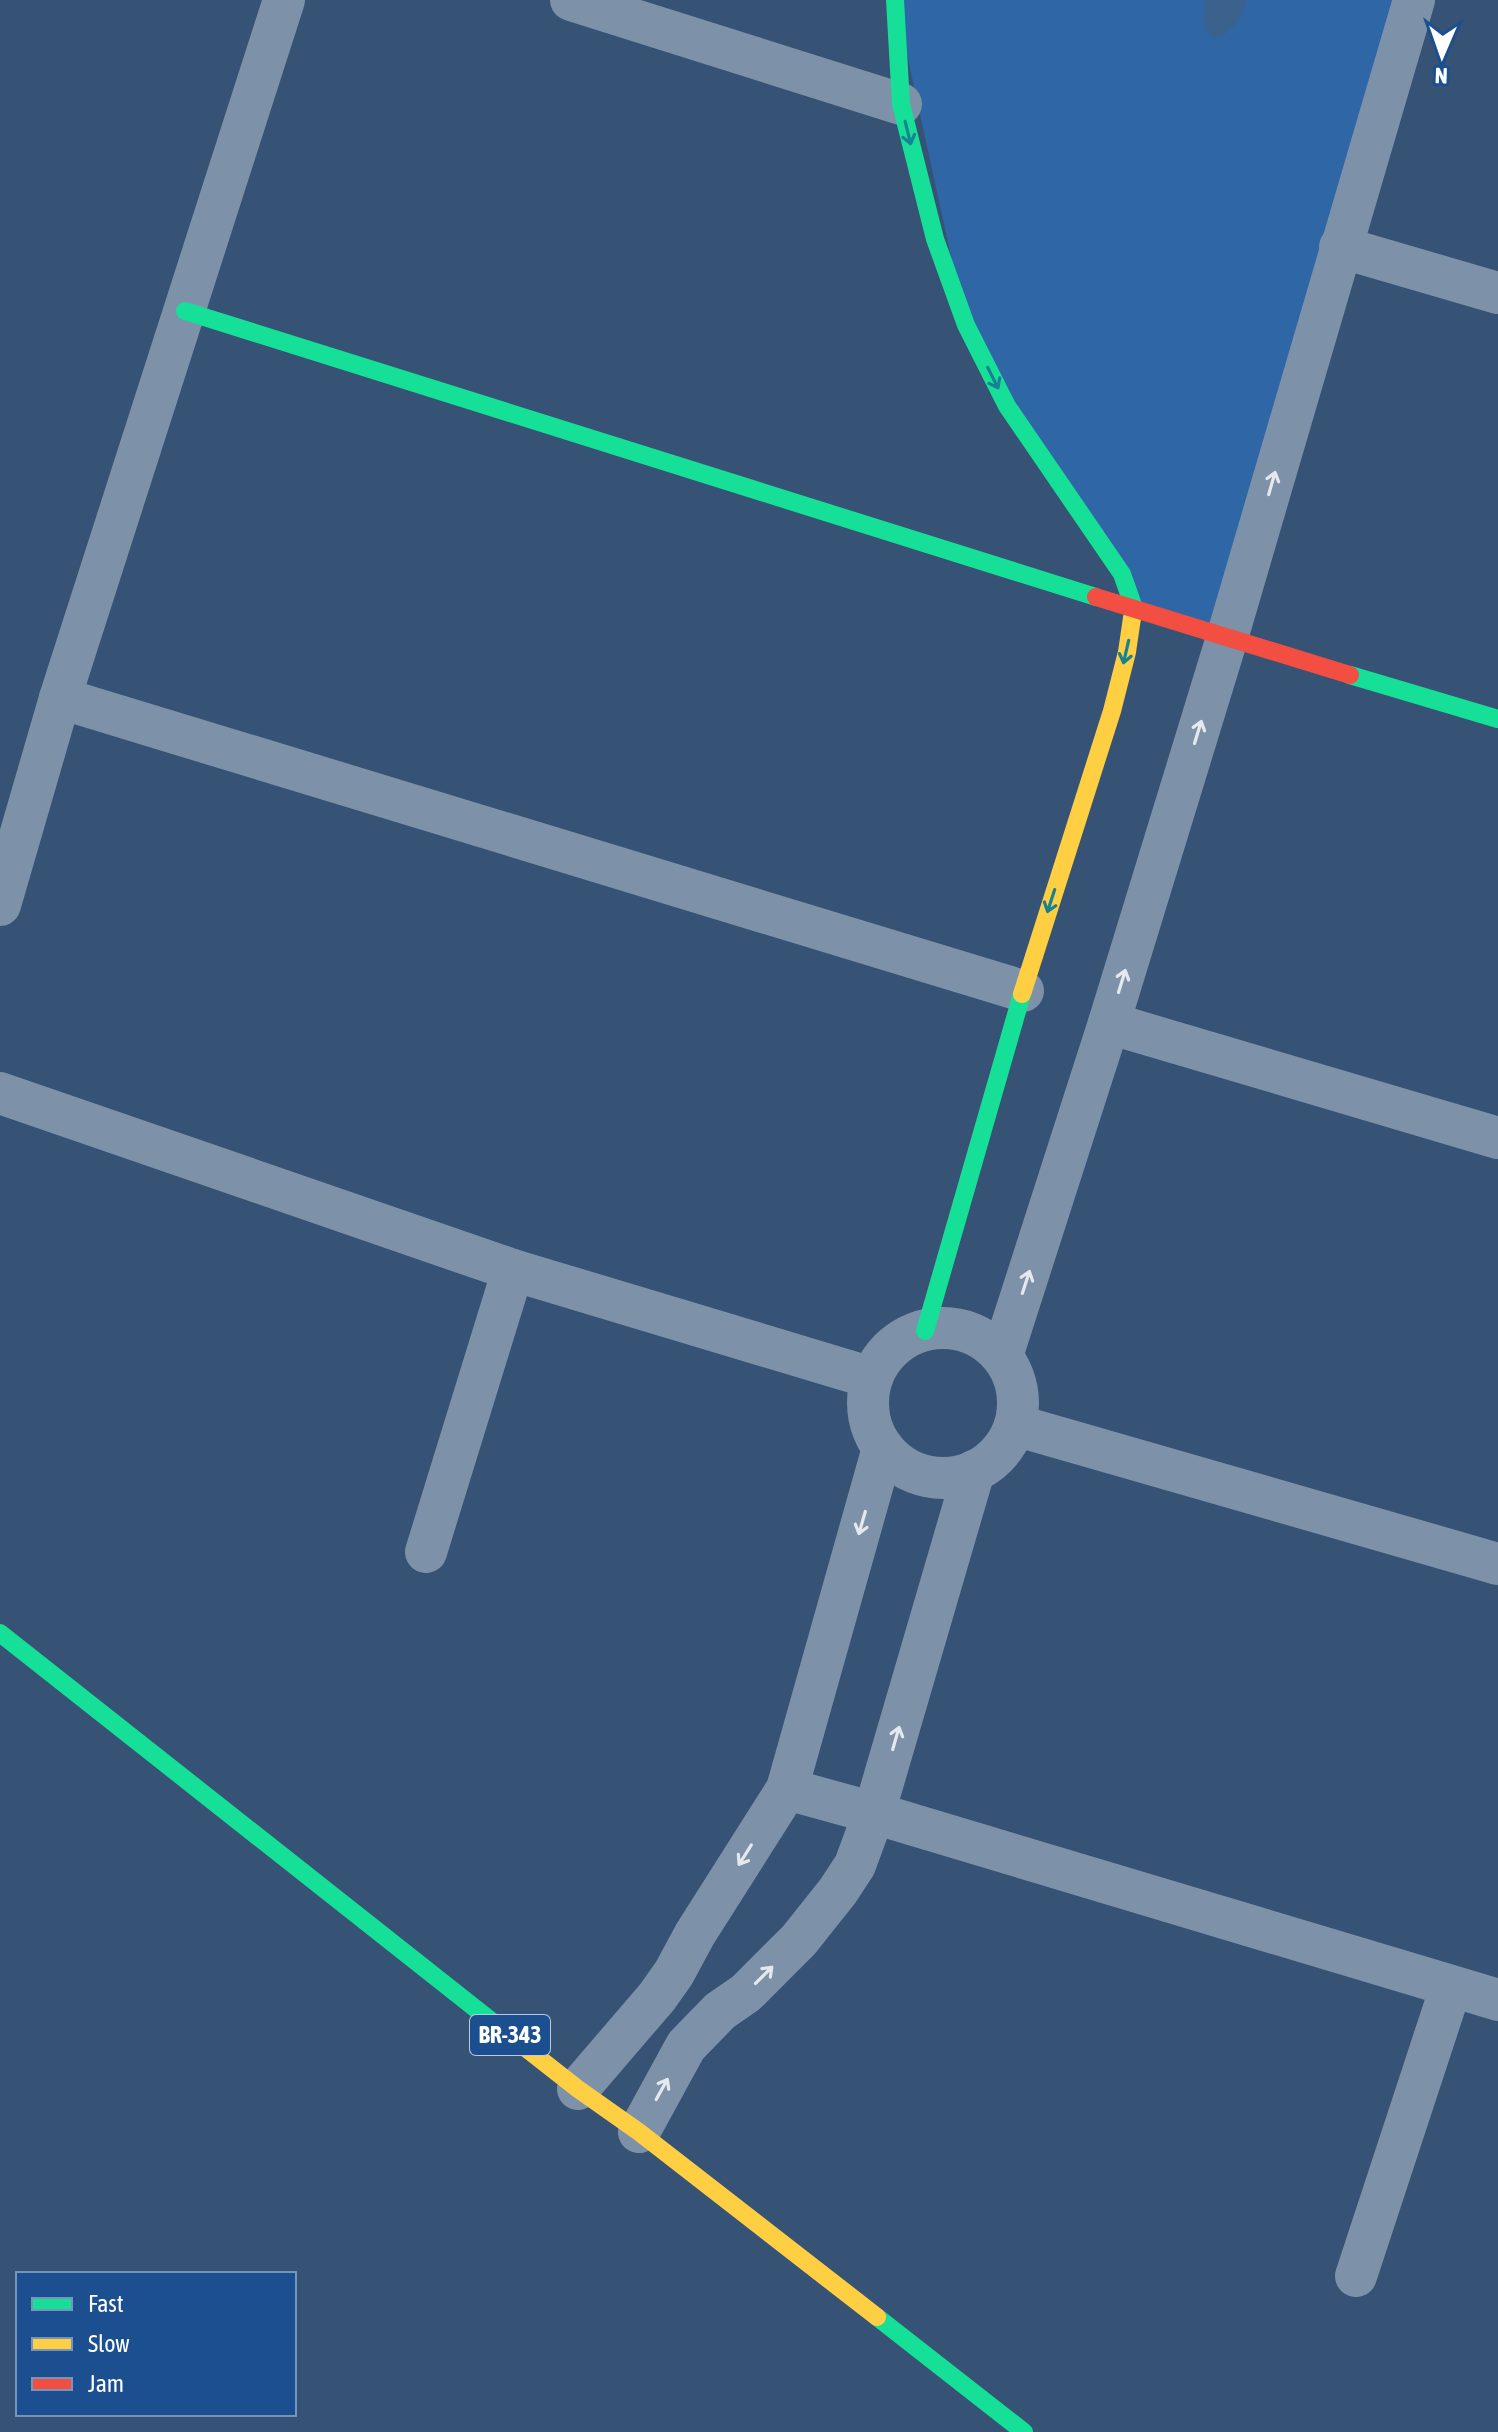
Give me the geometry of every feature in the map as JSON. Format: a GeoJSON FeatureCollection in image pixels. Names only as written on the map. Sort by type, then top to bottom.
{"type":"FeatureCollection","features":[{"type":"Feature","properties":{"kind":"street"},"geometry":{"type":"LineString","coordinates":[[0,905],[60,698],[284,0]]}},
{"type":"Feature","properties":{"kind":"street"},"geometry":{"type":"LineString","coordinates":[[571,0],[901,104]]}},
{"type":"Feature","properties":{"kind":"street"},"geometry":{"type":"LineString","coordinates":[[895,0],[901,104],[935,239],[966,325],[1007,406],[1122,574],[1134,608],[1112,711],[1023,991],[925,1331]]}},
{"type":"Feature","properties":{"kind":"street"},"geometry":{"type":"LineString","coordinates":[[1002,1356],[1109,1023],[1227,638],[1414,0]]}},
{"type":"Feature","properties":{"kind":"street"},"geometry":{"type":"LineString","coordinates":[[1340,247],[1498,293]]}},
{"type":"Feature","properties":{"kind":"street"},"geometry":{"type":"LineString","coordinates":[[185,311],[1227,638],[1498,719]]}},
{"type":"Feature","properties":{"kind":"street"},"geometry":{"type":"LineString","coordinates":[[60,698],[1023,991]]}},
{"type":"Feature","properties":{"kind":"street"},"geometry":{"type":"LineString","coordinates":[[1109,1023],[1498,1138]]}},
{"type":"Feature","properties":{"kind":"street"},"geometry":{"type":"LineString","coordinates":[[0,1093],[513,1270],[872,1378]]}},
{"type":"Feature","properties":{"kind":"street"},"geometry":{"type":"LineString","coordinates":[[426,1552],[513,1270]]}},
{"type":"Feature","properties":{"kind":"street"},"geometry":{"type":"LineString","coordinates":[[946,1328],[967,1332],[987,1342],[1002,1356],[1012,1372],[1019,1407],[1009,1439],[988,1463],[958,1477],[924,1476],[894,1460],[883,1448],[869,1415],[868,1396],[880,1362],[907,1337],[946,1328]]}},
{"type":"Feature","properties":{"kind":"street"},"geometry":{"type":"LineString","coordinates":[[1015,1425],[1498,1564]]}},
{"type":"Feature","properties":{"kind":"street"},"geometry":{"type":"LineString","coordinates":[[578,2089],[674,1973],[695,1934],[787,1789],[883,1448]]}},
{"type":"Feature","properties":{"kind":"street"},"geometry":{"type":"LineString","coordinates":[[639,2132],[686,2046],[799,1940],[855,1865],[874,1813],[974,1471]]}},
{"type":"Feature","properties":{"kind":"street","name":"BR-343"},"geometry":{"type":"LineString","coordinates":[[0,1633],[578,2089],[639,2132],[1024,2432]]}},
{"type":"Feature","properties":{"kind":"street"},"geometry":{"type":"LineString","coordinates":[[787,1789],[1498,2000]]}},
{"type":"Feature","properties":{"kind":"street"},"geometry":{"type":"LineString","coordinates":[[674,1973],[720,2011]]}},
{"type":"Feature","properties":{"kind":"street"},"geometry":{"type":"LineString","coordinates":[[1356,2276],[1451,1987]]}},
{"type":"Feature","properties":{"kind":"shaded area"},"geometry":{"type":"Polygon","coordinates":[[[895,0],[1414,0],[1227,638],[1134,608],[966,325],[895,0]]]}},
{"type":"Feature","properties":{"kind":"shaded area"},"geometry":{"type":"Polygon","coordinates":[[[1204,0],[1245,0],[1242,14],[1235,25],[1213,39],[1204,27],[1204,0]]]}},
{"type":"Feature","properties":{"kind":"traffic: fast"},"geometry":{"type":"LineString","coordinates":[[895,0],[901,104],[935,239],[966,325],[1007,406],[1122,574],[1134,608],[1132,618]]}},
{"type":"Feature","properties":{"kind":"traffic: fast"},"geometry":{"type":"LineString","coordinates":[[185,311],[1096,597]]}},
{"type":"Feature","properties":{"kind":"traffic: fast"},"geometry":{"type":"LineString","coordinates":[[1350,675],[1498,719]]}},
{"type":"Feature","properties":{"kind":"traffic: fast"},"geometry":{"type":"LineString","coordinates":[[925,1331],[1022,994]]}},
{"type":"Feature","properties":{"kind":"traffic: fast"},"geometry":{"type":"LineString","coordinates":[[0,1633],[504,2031]]}},
{"type":"Feature","properties":{"kind":"traffic: fast"},"geometry":{"type":"LineString","coordinates":[[877,2317],[1024,2432]]}},
{"type":"Feature","properties":{"kind":"traffic: slow"},"geometry":{"type":"LineString","coordinates":[[1022,994],[1112,711],[1132,618]]}},
{"type":"Feature","properties":{"kind":"traffic: slow"},"geometry":{"type":"LineString","coordinates":[[504,2031],[877,2317]]}},
{"type":"Feature","properties":{"kind":"traffic: jam"},"geometry":{"type":"LineString","coordinates":[[1096,597],[1350,675]]}}]}
